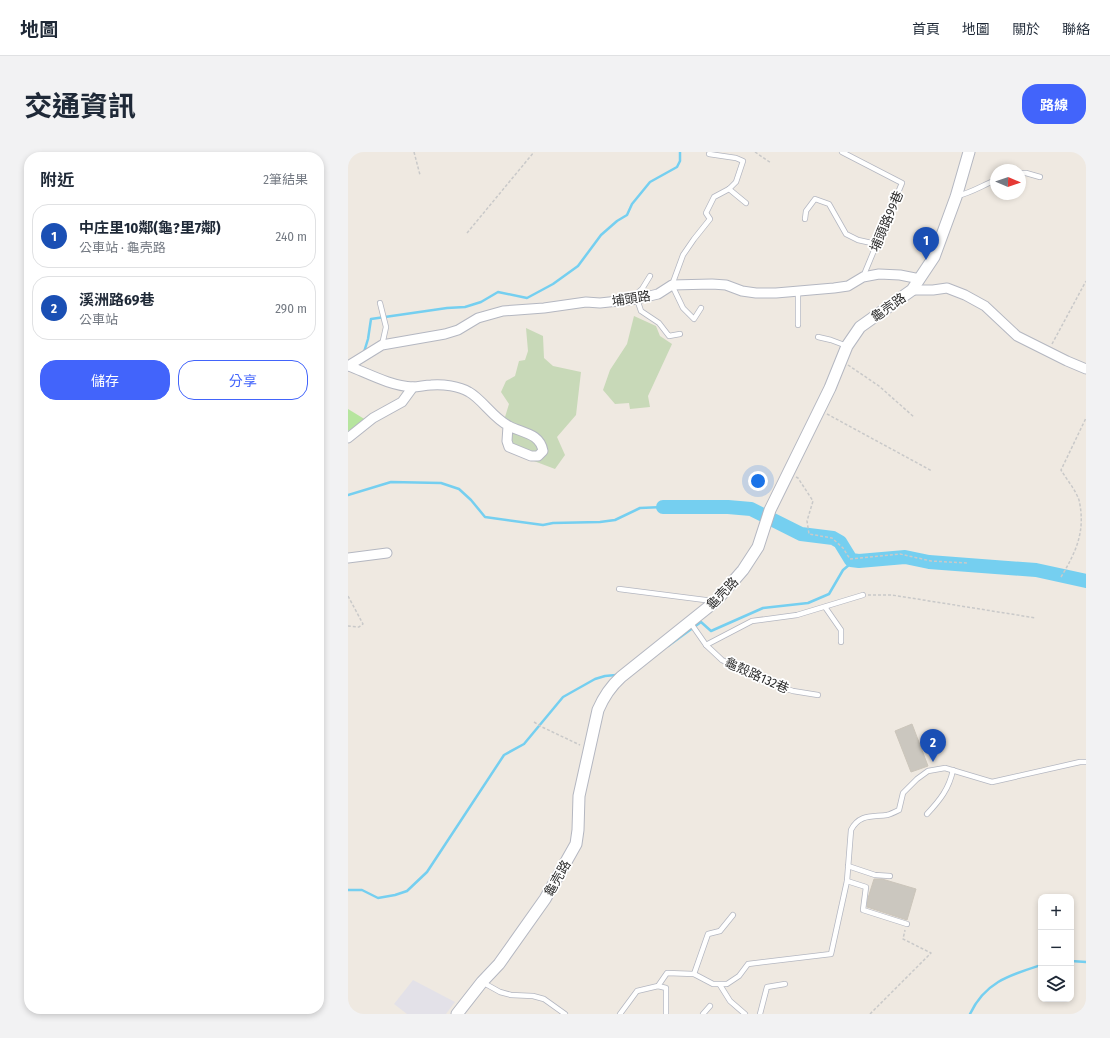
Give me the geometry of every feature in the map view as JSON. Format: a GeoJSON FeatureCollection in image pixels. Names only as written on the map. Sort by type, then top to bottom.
{"type":"FeatureCollection","features":[{"type":"Feature","properties":{"kind":"street","name":"龜壳路"},"geometry":{"type":"LineString","coordinates":[[457,1014],[482,982],[499,964],[545,899],[576,844],[579,796],[598,710],[603,698],[610,687],[716,602],[743,570],[758,546],[770,510],[787,472],[830,388],[847,346],[860,327],[912,290],[934,258],[956,197],[970,152]]}},
{"type":"Feature","properties":{"kind":"street","name":"埔頭路"},"geometry":{"type":"LineString","coordinates":[[348,366],[382,345],[445,334],[458,330],[478,318],[503,311],[544,308],[586,302],[600,303],[633,300],[658,294],[672,285],[726,285],[742,291],[756,293],[848,286],[863,277],[879,274],[900,275],[920,279]]}},
{"type":"Feature","properties":{"kind":"street"},"geometry":{"type":"LineString","coordinates":[[912,290],[948,288],[965,295],[985,306],[1017,336],[1086,369]]}},
{"type":"Feature","properties":{"kind":"street"},"geometry":{"type":"LineString","coordinates":[[348,366],[381,379],[413,387],[444,385],[470,392],[508,426]]}},
{"type":"Feature","properties":{"kind":"street"},"geometry":{"type":"LineString","coordinates":[[348,438],[373,418],[402,402],[413,387]]}},
{"type":"Feature","properties":{"kind":"street"},"geometry":{"type":"LineString","coordinates":[[348,558],[387,553]]}},
{"type":"Feature","properties":{"kind":"lane","name":"埔頭路99巷"},"geometry":{"type":"LineString","coordinates":[[842,152],[902,183],[863,277]]}},
{"type":"Feature","properties":{"kind":"lane"},"geometry":{"type":"LineString","coordinates":[[701,308],[694,320],[683,308],[672,285],[683,255],[710,219],[706,214],[714,197],[729,189],[736,182],[743,161],[736,158],[709,154]]}},
{"type":"Feature","properties":{"kind":"lane"},"geometry":{"type":"LineString","coordinates":[[1026,173],[1040,177]]}},
{"type":"Feature","properties":{"kind":"lane"},"geometry":{"type":"LineString","coordinates":[[956,197],[964,195],[990,183]]}},
{"type":"Feature","properties":{"kind":"lane"},"geometry":{"type":"LineString","coordinates":[[729,189],[746,203]]}},
{"type":"Feature","properties":{"kind":"lane"},"geometry":{"type":"LineString","coordinates":[[805,219],[806,211],[815,199],[829,204],[846,234],[858,240],[876,244]]}},
{"type":"Feature","properties":{"kind":"lane"},"geometry":{"type":"LineString","coordinates":[[650,276],[633,300],[641,311],[659,323],[669,336],[680,334]]}},
{"type":"Feature","properties":{"kind":"lane"},"geometry":{"type":"LineString","coordinates":[[798,290],[798,325]]}},
{"type":"Feature","properties":{"kind":"lane"},"geometry":{"type":"LineString","coordinates":[[380,303],[386,327],[382,345]]}},
{"type":"Feature","properties":{"kind":"lane"},"geometry":{"type":"LineString","coordinates":[[818,337],[847,346]]}},
{"type":"Feature","properties":{"kind":"lane"},"geometry":{"type":"LineString","coordinates":[[619,589],[716,602]]}},
{"type":"Feature","properties":{"kind":"lane"},"geometry":{"type":"LineString","coordinates":[[706,645],[752,621],[797,615],[863,595]]}},
{"type":"Feature","properties":{"kind":"lane"},"geometry":{"type":"LineString","coordinates":[[825,607],[841,630],[841,642]]}},
{"type":"Feature","properties":{"kind":"lane","name":"龜殼路132巷"},"geometry":{"type":"LineString","coordinates":[[690,622],[706,645],[722,660],[763,681],[793,691],[818,695]]}},
{"type":"Feature","properties":{"kind":"lane"},"geometry":{"type":"LineString","coordinates":[[658,986],[667,973],[694,974],[713,984],[720,985],[727,984],[739,976],[748,964],[831,954],[847,881],[851,830],[855,822],[867,816],[888,814],[899,810],[903,793],[917,779],[928,771],[945,768],[992,782],[1080,762],[1086,762]]}},
{"type":"Feature","properties":{"kind":"lane"},"geometry":{"type":"LineString","coordinates":[[927,814],[938,803],[950,784],[953,770]]}},
{"type":"Feature","properties":{"kind":"lane"},"geometry":{"type":"LineString","coordinates":[[848,866],[875,875],[890,876]]}},
{"type":"Feature","properties":{"kind":"lane"},"geometry":{"type":"LineString","coordinates":[[847,881],[866,887],[863,910],[907,924]]}},
{"type":"Feature","properties":{"kind":"lane"},"geometry":{"type":"LineString","coordinates":[[694,974],[708,934],[720,931],[734,915]]}},
{"type":"Feature","properties":{"kind":"lane"},"geometry":{"type":"LineString","coordinates":[[482,982],[500,992],[511,995],[534,996],[544,999],[565,1014]]}},
{"type":"Feature","properties":{"kind":"lane"},"geometry":{"type":"LineString","coordinates":[[760,1014],[767,987],[785,984]]}},
{"type":"Feature","properties":{"kind":"lane"},"geometry":{"type":"LineString","coordinates":[[720,985],[730,1001],[745,1014]]}},
{"type":"Feature","properties":{"kind":"lane"},"geometry":{"type":"LineString","coordinates":[[620,1014],[637,992],[658,986],[666,988],[666,1014]]}},
{"type":"Feature","properties":{"kind":"lane"},"geometry":{"type":"LineString","coordinates":[[703,1014],[710,1006]]}},
{"type":"Feature","properties":{"kind":"path"},"geometry":{"type":"LineString","coordinates":[[414,152],[420,175]]}},
{"type":"Feature","properties":{"kind":"path"},"geometry":{"type":"LineString","coordinates":[[467,233],[534,152]]}},
{"type":"Feature","properties":{"kind":"path"},"geometry":{"type":"LineString","coordinates":[[755,152],[771,163]]}},
{"type":"Feature","properties":{"kind":"path"},"geometry":{"type":"LineString","coordinates":[[1048,352],[1086,281]]}},
{"type":"Feature","properties":{"kind":"path"},"geometry":{"type":"LineString","coordinates":[[842,361],[879,386],[914,418]]}},
{"type":"Feature","properties":{"kind":"path"},"geometry":{"type":"LineString","coordinates":[[819,409],[932,471]]}},
{"type":"Feature","properties":{"kind":"path"},"geometry":{"type":"LineString","coordinates":[[1061,577],[1079,547],[1084,528],[1079,499],[1062,470],[1086,418]]}},
{"type":"Feature","properties":{"kind":"path"},"geometry":{"type":"LineString","coordinates":[[787,472],[798,478],[813,501],[807,521],[809,534],[832,538],[843,548],[850,559],[900,554],[931,560],[967,563]]}},
{"type":"Feature","properties":{"kind":"path"},"geometry":{"type":"LineString","coordinates":[[863,595],[892,595],[1036,618]]}},
{"type":"Feature","properties":{"kind":"path"},"geometry":{"type":"LineString","coordinates":[[348,596],[364,624],[359,627],[348,626]]}},
{"type":"Feature","properties":{"kind":"path"},"geometry":{"type":"LineString","coordinates":[[534,722],[589,750]]}},
{"type":"Feature","properties":{"kind":"path"},"geometry":{"type":"LineString","coordinates":[[870,1014],[931,953],[903,939],[907,924]]}},
{"type":"Feature","properties":{"kind":"shaded area"},"geometry":{"type":"Polygon","coordinates":[[[413,980],[455,1002],[446,1014],[407,1014],[394,1004],[413,980]]]}},
{"type":"Feature","properties":{"kind":"green space"},"geometry":{"type":"Polygon","coordinates":[[[634,316],[656,326],[660,336],[672,344],[648,396],[650,407],[630,409],[629,403],[615,404],[603,390],[610,370],[627,344],[634,316]]]}},
{"type":"Feature","properties":{"kind":"green space"},"geometry":{"type":"Polygon","coordinates":[[[526,328],[543,336],[544,358],[553,366],[581,372],[576,415],[557,437],[565,455],[555,469],[518,455],[502,444],[505,417],[509,404],[501,392],[506,381],[515,376],[519,361],[525,360],[528,351],[526,328]]]}},
{"type":"Feature","properties":{"kind":"green space"},"geometry":{"type":"Polygon","coordinates":[[[348,409],[366,420],[348,431],[348,409]]]}},
{"type":"Feature","properties":{"kind":"building"},"geometry":{"type":"Polygon","coordinates":[[[912,724],[928,766],[911,772],[895,731],[912,724]]]}},
{"type":"Feature","properties":{"kind":"building"},"geometry":{"type":"Polygon","coordinates":[[[874,879],[882,879],[916,889],[907,920],[867,907],[868,898],[874,879]]]}},
{"type":"Feature","properties":{"kind":"waterway"},"geometry":{"type":"LineString","coordinates":[[364,352],[368,339],[371,319],[447,308],[465,307],[481,302],[498,292],[527,298],[553,284],[578,266],[601,235],[617,221],[627,215],[632,204],[650,182],[677,167],[680,161],[680,152]]}},
{"type":"Feature","properties":{"kind":"waterway"},"geometry":{"type":"LineString","coordinates":[[348,495],[391,482],[441,483],[459,489],[471,500],[485,517],[543,525],[553,523],[600,522],[615,520],[640,508],[663,507]]}},
{"type":"Feature","properties":{"kind":"waterway"},"geometry":{"type":"LineString","coordinates":[[663,507],[728,507],[751,509],[801,534],[833,538],[840,542],[851,560],[859,561],[905,557],[929,562],[1036,570],[1086,581]]}},
{"type":"Feature","properties":{"kind":"waterway"},"geometry":{"type":"LineString","coordinates":[[668,646],[701,622],[711,631],[763,608],[808,603],[829,594],[843,570],[855,560]]}},
{"type":"Feature","properties":{"kind":"waterway"},"geometry":{"type":"LineString","coordinates":[[348,890],[362,890],[378,898],[407,891],[427,872],[504,755],[524,744],[563,697],[595,679],[616,675]]}},
{"type":"Feature","properties":{"kind":"waterway"},"geometry":{"type":"LineString","coordinates":[[1074,961],[1086,962]]}},
{"type":"Feature","properties":{"kind":"waterway"},"geometry":{"type":"LineString","coordinates":[[970,1014],[976,1003],[991,987],[1009,976],[1038,966]]}},
{"type":"Feature","properties":{"kind":"place","name":"中庄里10鄰(龜?里7鄰)"},"geometry":{"type":"Point","coordinates":[926,260]}},
{"type":"Feature","properties":{"kind":"place","name":"溪洲路69巷"},"geometry":{"type":"Point","coordinates":[933,762]}}]}
